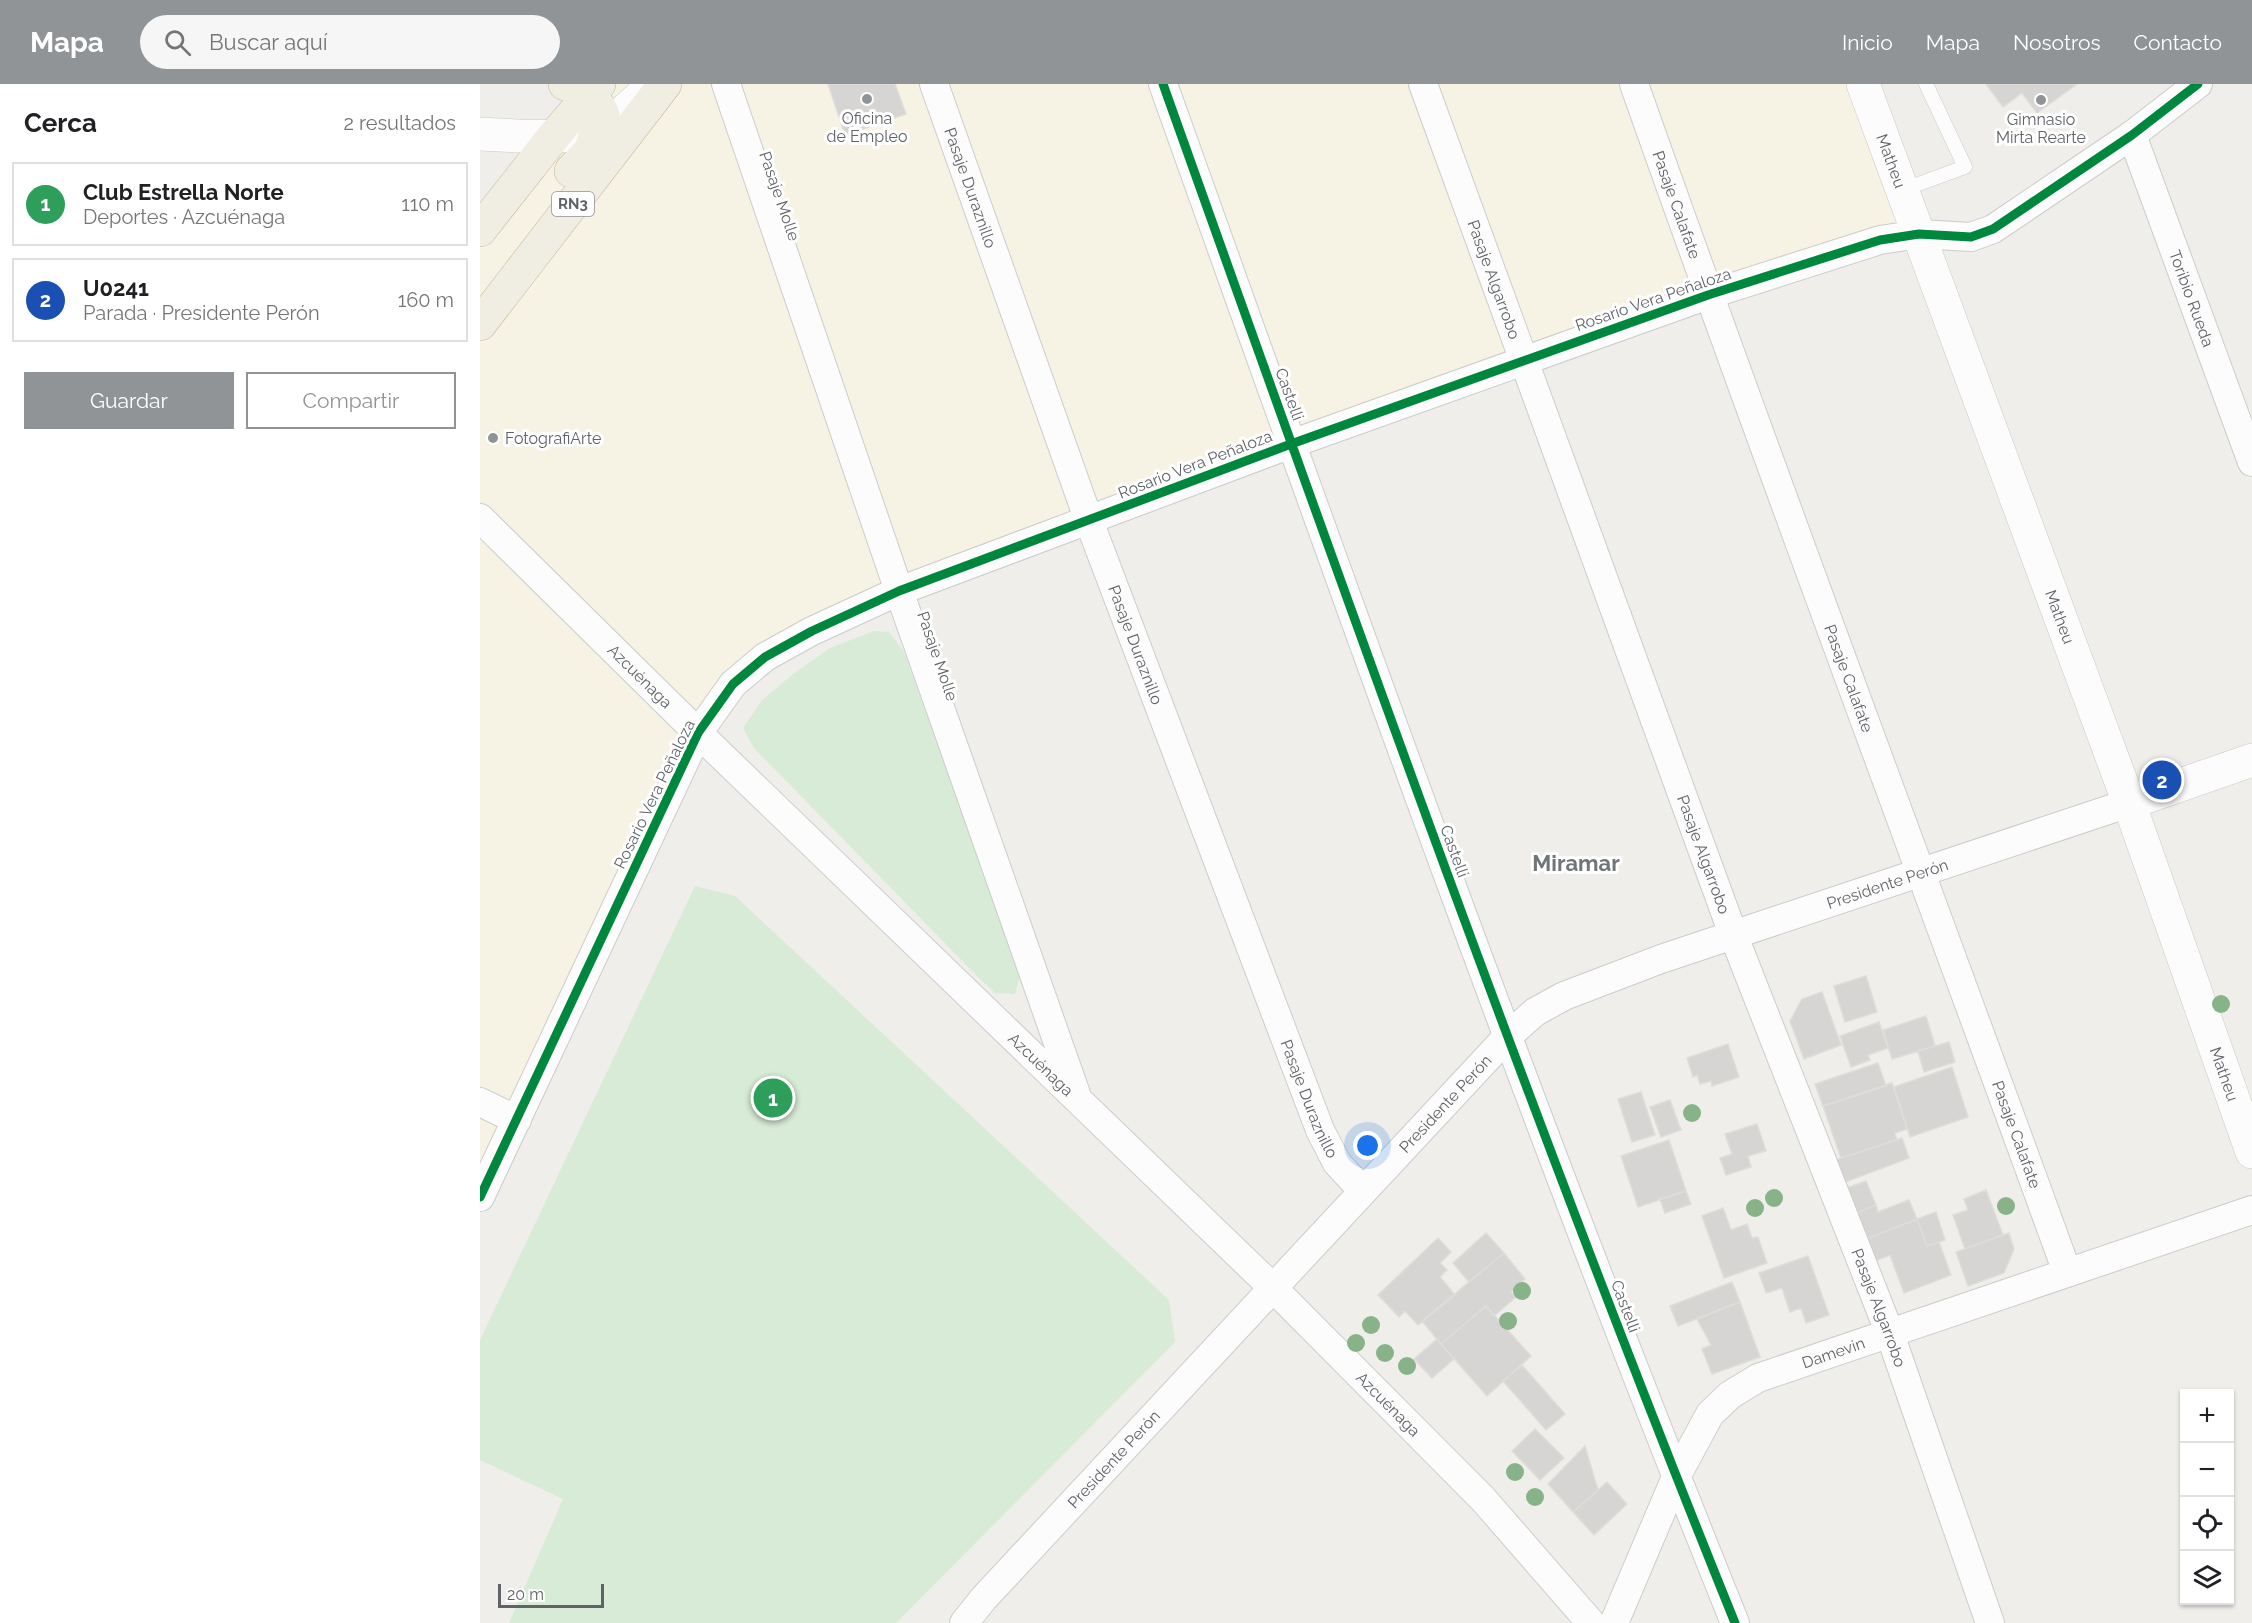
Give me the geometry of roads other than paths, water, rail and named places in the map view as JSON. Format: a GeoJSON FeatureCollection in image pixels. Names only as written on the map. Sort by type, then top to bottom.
{"type":"FeatureCollection","features":[{"type":"Feature","properties":{"kind":"highway","name":"RN3"},"geometry":{"type":"LineString","coordinates":[[480,324],[665,84]]}},
{"type":"Feature","properties":{"kind":"highway"},"geometry":{"type":"LineString","coordinates":[[480,230],[554,136],[585,88],[596,100],[603,115],[599,129],[590,151],[564,179],[525,228],[517,276]]}},
{"type":"Feature","properties":{"kind":"street"},"geometry":{"type":"LineString","coordinates":[[480,134],[554,136],[580,134],[599,129],[654,84]]}},
{"type":"Feature","properties":{"kind":"street","name":"Pasaje Molle"},"geometry":{"type":"LineString","coordinates":[[726,84],[899,591],[1078,1100]]}},
{"type":"Feature","properties":{"kind":"street","name":"Pasaje Duraznillo"},"geometry":{"type":"LineString","coordinates":[[934,84],[1089,521],[1320,1130],[1337,1163],[1363,1191]]}},
{"type":"Feature","properties":{"kind":"street","name":"Castelli"},"geometry":{"type":"LineString","coordinates":[[1163,84],[1507,1037],[1676,1478],[1735,1623]]}},
{"type":"Feature","properties":{"kind":"street","name":"Pasaje Algarrobo"},"geometry":{"type":"LineString","coordinates":[[1422,84],[1732,934],[1890,1334],[1990,1623]]}},
{"type":"Feature","properties":{"kind":"street","name":"Pasaje Calafate"},"geometry":{"type":"LineString","coordinates":[[1634,84],[1708,295],[2067,1272]]}},
{"type":"Feature","properties":{"kind":"street","name":"Matheu"},"geometry":{"type":"LineString","coordinates":[[1863,84],[2129,802],[2252,1152]]}},
{"type":"Feature","properties":{"kind":"street","name":"Rosario Vera Peñaloza"},"geometry":{"type":"LineString","coordinates":[[480,1197],[698,733],[733,684],[765,657],[812,631],[899,591],[1292,444],[1708,295],[1880,240],[1919,234],[1971,237],[1993,229],[2132,135],[2198,84]]}},
{"type":"Feature","properties":{"kind":"street","name":"Toribio Rueda"},"geometry":{"type":"LineString","coordinates":[[2132,135],[2252,462]]}},
{"type":"Feature","properties":{"kind":"street","name":"Azcuénaga"},"geometry":{"type":"LineString","coordinates":[[480,518],[698,733],[1272,1287],[1483,1499],[1591,1623]]}},
{"type":"Feature","properties":{"kind":"street","name":"Presidente Perón"},"geometry":{"type":"LineString","coordinates":[[964,1623],[1000,1581],[1272,1287],[1507,1037],[1535,1012],[1564,996],[1732,934],[1922,873],[2252,760]]}},
{"type":"Feature","properties":{"kind":"street"},"geometry":{"type":"LineString","coordinates":[[480,1102],[517,1120]]}},
{"type":"Feature","properties":{"kind":"street","name":"Damevin"},"geometry":{"type":"LineString","coordinates":[[1614,1623],[1676,1478],[1710,1414],[1730,1395],[1758,1378],[2252,1209]]}},
{"type":"Feature","properties":{"kind":"lane"},"geometry":{"type":"LineString","coordinates":[[1902,190],[1965,167],[1926,84]]}},
{"type":"Feature","properties":{"kind":"place","name":"Oficina de Empleo"},"geometry":{"type":"Point","coordinates":[867,99]}},
{"type":"Feature","properties":{"kind":"place","name":"Gimnasio Mirta Rearte"},"geometry":{"type":"Point","coordinates":[2041,100]}},
{"type":"Feature","properties":{"kind":"place","name":"FotografiArte"},"geometry":{"type":"Point","coordinates":[493,438]}},
{"type":"Feature","properties":{"kind":"place","name":"U0241"},"geometry":{"type":"Point","coordinates":[2162,780]}},
{"type":"Feature","properties":{"kind":"place","name":"Club Estrella Norte"},"geometry":{"type":"Point","coordinates":[773,1098]}},
{"type":"Feature","properties":{"kind":"district","name":"Miramar"},"geometry":{"type":"Point","coordinates":[1576,863]}}]}
